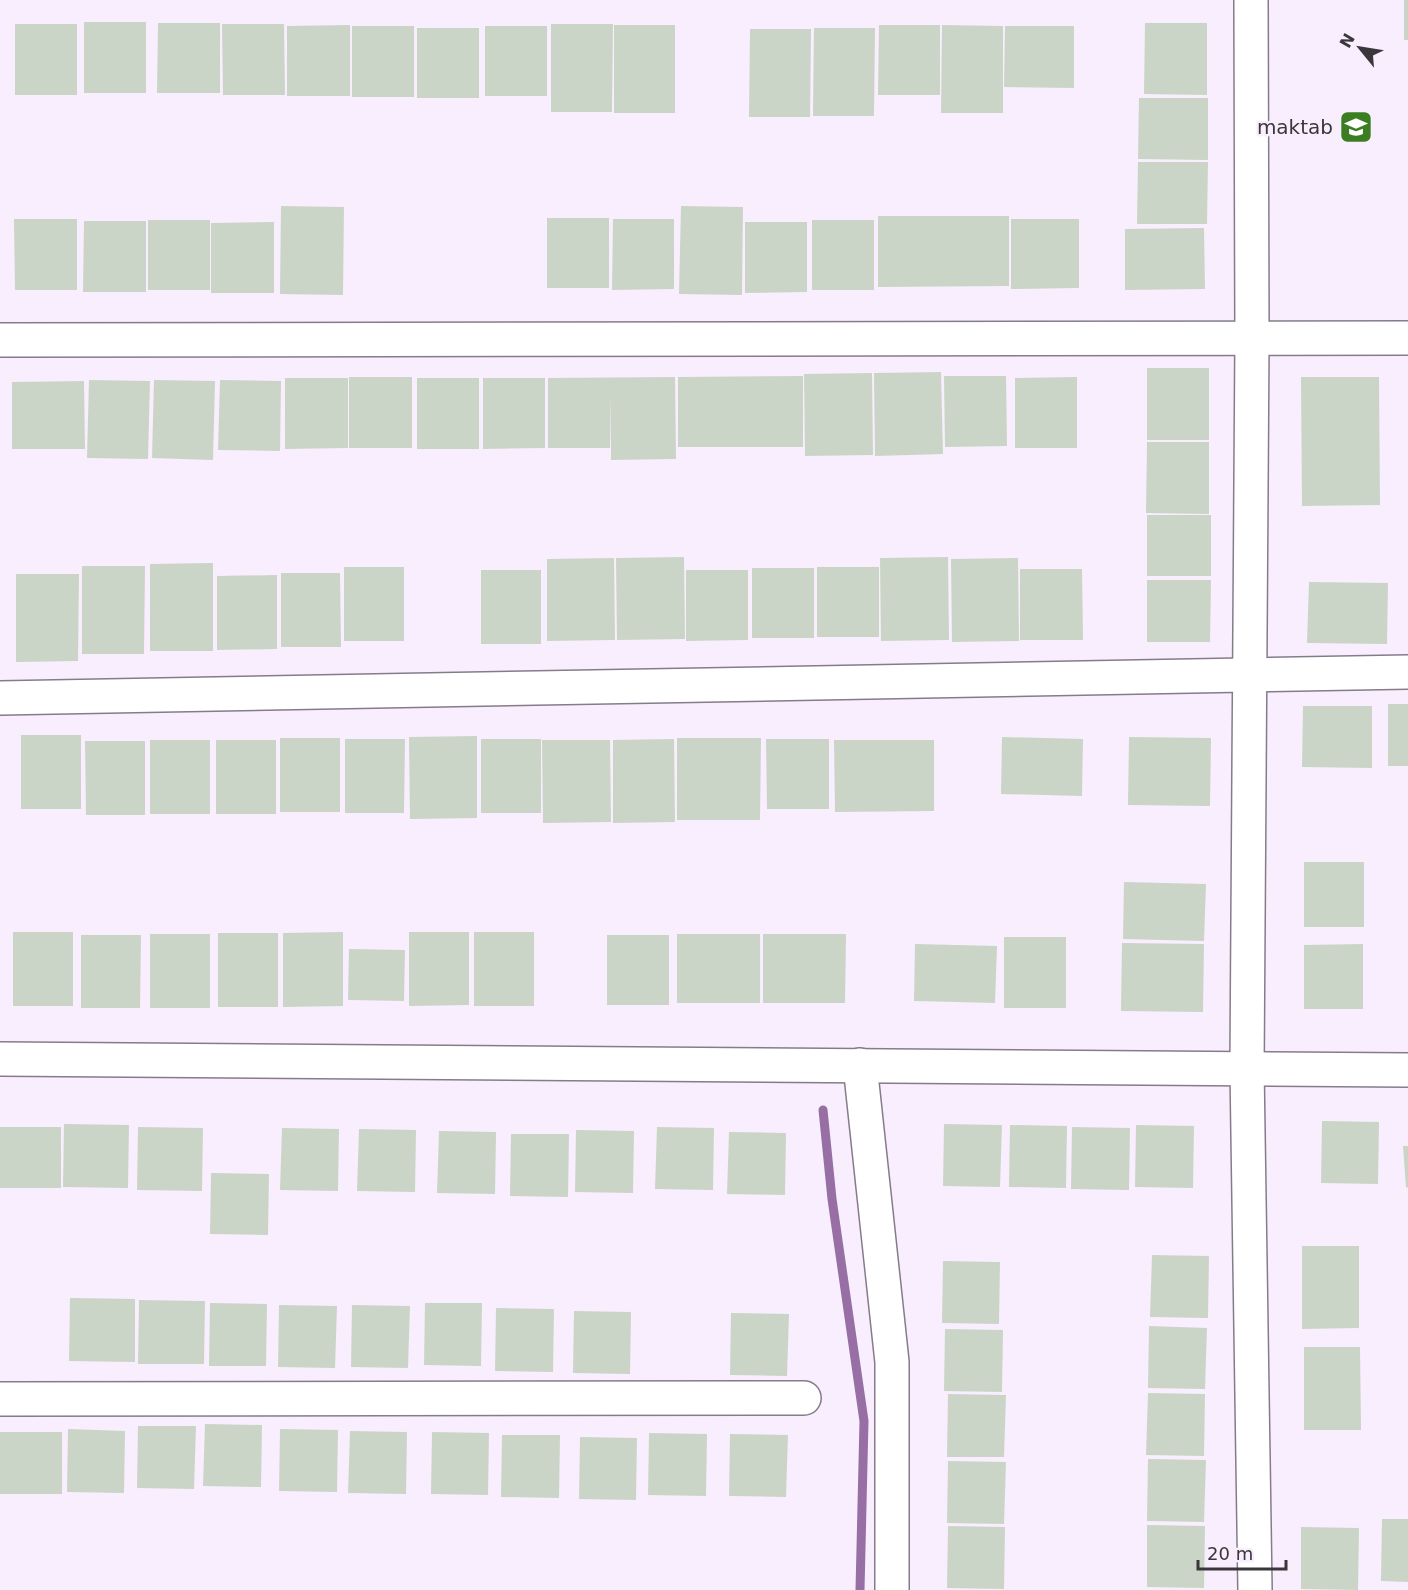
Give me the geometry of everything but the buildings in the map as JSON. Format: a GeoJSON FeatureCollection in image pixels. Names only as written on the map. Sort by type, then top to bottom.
{"type":"FeatureCollection","features":[{"type":"Feature","properties":{"kind":"street"},"geometry":{"type":"LineString","coordinates":[[1251,0],[1252,339],[1247,1068],[1255,1590]]}},
{"type":"Feature","properties":{"kind":"street"},"geometry":{"type":"LineString","coordinates":[[0,340],[1408,338]]}},
{"type":"Feature","properties":{"kind":"street"},"geometry":{"type":"LineString","coordinates":[[0,698],[1408,672]]}},
{"type":"Feature","properties":{"kind":"street"},"geometry":{"type":"LineString","coordinates":[[0,1059],[1408,1070]]}},
{"type":"Feature","properties":{"kind":"street"},"geometry":{"type":"LineString","coordinates":[[860,1065],[892,1362],[892,1590]]}},
{"type":"Feature","properties":{"kind":"street"},"geometry":{"type":"LineString","coordinates":[[0,1399],[804,1398]]}},
{"type":"Feature","properties":{"kind":"waterway"},"geometry":{"type":"LineString","coordinates":[[823,1110],[832,1199],[864,1421],[860,1590]]}},
{"type":"Feature","properties":{"kind":"place","name":"maktab"},"geometry":{"type":"Point","coordinates":[1356,127]}}]}
